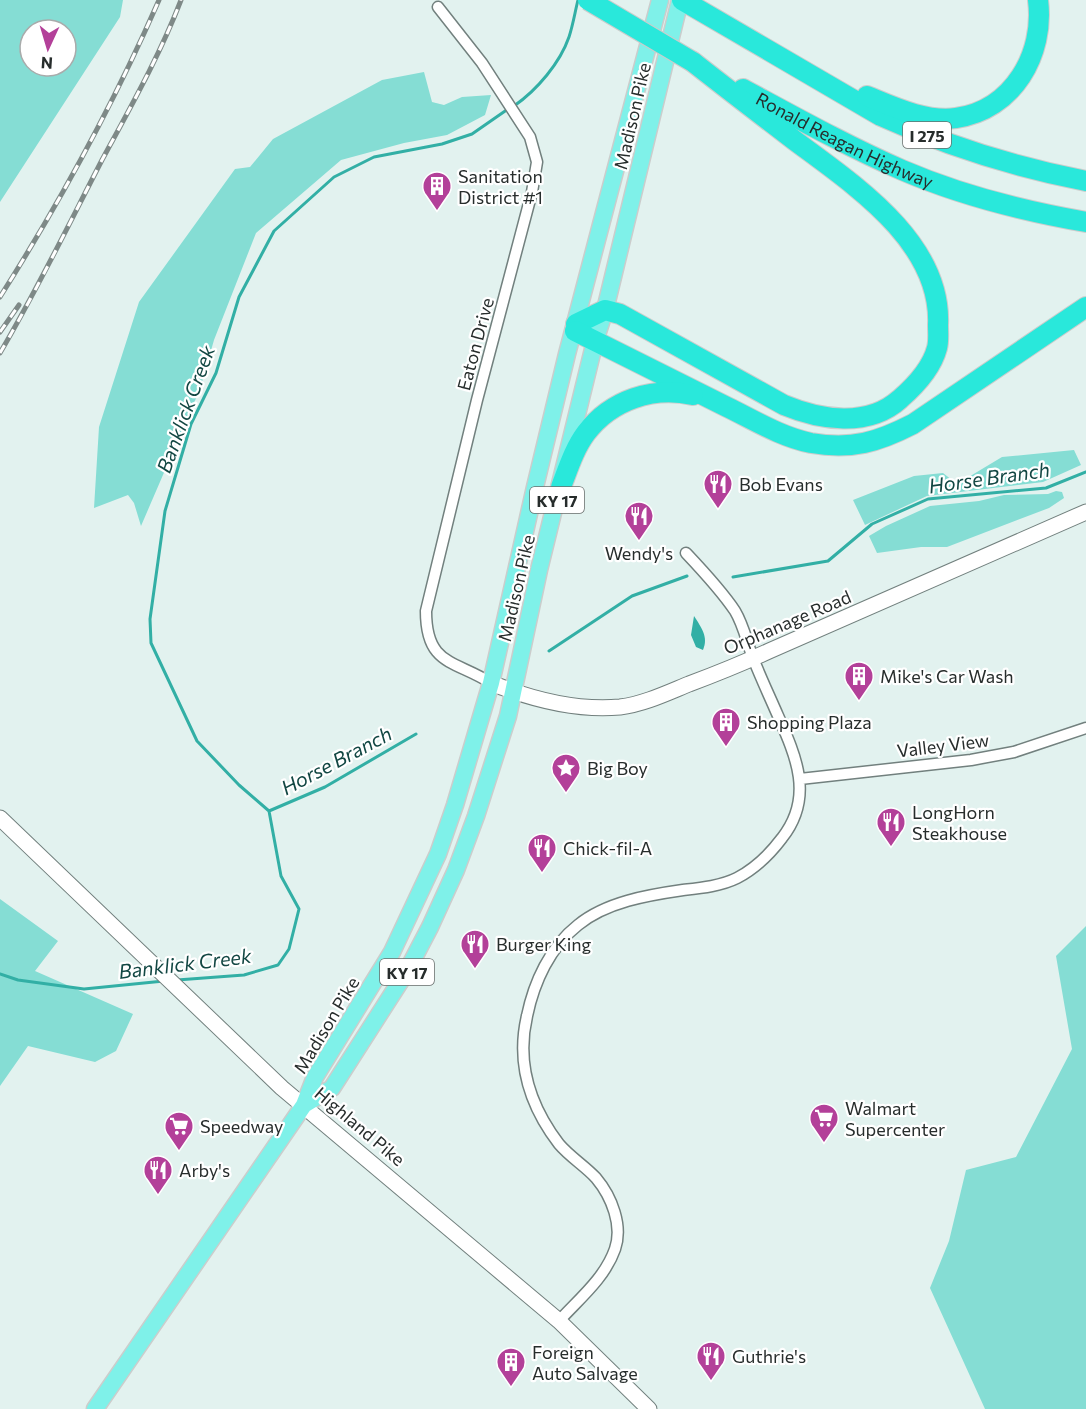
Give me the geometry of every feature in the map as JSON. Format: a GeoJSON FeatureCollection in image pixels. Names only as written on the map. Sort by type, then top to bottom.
{"type":"FeatureCollection","features":[{"type":"Feature","properties":{"kind":"highway"},"geometry":{"type":"LineString","coordinates":[[588,0],[693,62],[776,116],[854,184],[894,224],[920,257],[933,284],[939,305],[938,346],[933,360],[911,390],[895,404],[873,414],[850,418],[827,419],[805,414],[620,314],[605,310],[575,328],[595,341],[778,432],[812,443],[858,444],[882,440],[913,424],[1086,307]]}},
{"type":"Feature","properties":{"kind":"highway","name":"Ronald Reagan Highway"},"geometry":{"type":"LineString","coordinates":[[681,0],[881,116],[953,146],[1018,166],[1086,181]]}},
{"type":"Feature","properties":{"kind":"highway"},"geometry":{"type":"LineString","coordinates":[[821,81],[920,115],[955,118],[976,112],[1004,98],[1022,76],[1030,60],[1040,24],[1038,0]]}},
{"type":"Feature","properties":{"kind":"highway","name":"Ronald Reagan Highway"},"geometry":{"type":"LineString","coordinates":[[776,116],[902,170],[951,188],[1046,215],[1086,222]]}},
{"type":"Feature","properties":{"kind":"highway"},"geometry":{"type":"LineString","coordinates":[[561,487],[577,447],[587,433],[603,415],[621,404],[642,395],[657,392],[690,394],[714,400]]}},
{"type":"Feature","properties":{"kind":"main road","name":"Madison Pike"},"geometry":{"type":"LineString","coordinates":[[95,1409],[304,1105],[315,1077],[392,952],[438,854],[491,683],[535,487],[660,0]]}},
{"type":"Feature","properties":{"kind":"main road","name":"Madison Pike"},"geometry":{"type":"LineString","coordinates":[[304,1105],[332,1088],[374,1025],[426,937],[456,870],[476,816],[508,716],[539,570],[681,0]]}},
{"type":"Feature","properties":{"kind":"main road","name":"Orphanage Road"},"geometry":{"type":"LineString","coordinates":[[491,683],[513,692],[564,705],[620,707],[668,693],[753,658],[906,593],[1086,512]]}},
{"type":"Feature","properties":{"kind":"main road","name":"Highland Pike"},"geometry":{"type":"LineString","coordinates":[[0,818],[282,1088],[560,1321],[649,1409]]}},
{"type":"Feature","properties":{"kind":"street","name":"Eaton Drive"},"geometry":{"type":"LineString","coordinates":[[438,7],[493,79],[530,137],[537,162],[532,192],[480,390],[426,611],[426,626],[430,642],[438,654],[447,661],[491,683]]}},
{"type":"Feature","properties":{"kind":"street"},"geometry":{"type":"LineString","coordinates":[[560,1321],[604,1270],[616,1246],[618,1229],[609,1197],[596,1179],[560,1145],[537,1109],[526,1079],[523,1040],[526,1016],[536,983],[560,943],[578,925],[595,914],[634,899],[712,886],[736,879],[758,864],[789,829],[798,806],[800,779],[797,759],[753,658],[743,628],[718,588],[686,553]]}},
{"type":"Feature","properties":{"kind":"street","name":"Valley View"},"geometry":{"type":"LineString","coordinates":[[800,779],[981,758],[1014,752],[1086,728]]}},
{"type":"Feature","properties":{"kind":"shaded area"},"geometry":{"type":"Polygon","coordinates":[[[0,0],[123,0],[120,17],[0,202],[0,0]]]}},
{"type":"Feature","properties":{"kind":"shaded area"},"geometry":{"type":"Polygon","coordinates":[[[424,72],[432,102],[444,105],[462,97],[491,95],[485,115],[447,135],[404,143],[341,160],[256,233],[214,340],[200,389],[141,526],[134,503],[128,495],[94,508],[99,427],[139,302],[235,169],[250,167],[273,139],[382,80],[424,72]]]}},
{"type":"Feature","properties":{"kind":"shaded area"},"geometry":{"type":"Polygon","coordinates":[[[1074,450],[1081,465],[1043,482],[927,496],[865,525],[853,500],[914,476],[943,473],[957,484],[1002,457],[1074,450]]]}},
{"type":"Feature","properties":{"kind":"shaded area"},"geometry":{"type":"Polygon","coordinates":[[[1056,491],[1062,492],[1064,498],[1049,508],[947,547],[921,547],[877,553],[869,536],[930,506],[979,501],[1004,495],[1048,494],[1056,491]]]}},
{"type":"Feature","properties":{"kind":"shaded area"},"geometry":{"type":"Polygon","coordinates":[[[694,616],[705,636],[703,650],[696,647],[691,635],[694,616]]]}},
{"type":"Feature","properties":{"kind":"shaded area"},"geometry":{"type":"Polygon","coordinates":[[[0,899],[58,941],[35,971],[133,1014],[116,1051],[95,1062],[28,1046],[0,1086],[0,899]]]}},
{"type":"Feature","properties":{"kind":"shaded area"},"geometry":{"type":"Polygon","coordinates":[[[1086,926],[1086,1409],[985,1409],[930,1288],[949,1241],[966,1170],[1016,1157],[1072,1049],[1056,956],[1086,926]]]}},
{"type":"Feature","properties":{"kind":"waterway","name":"Banklick Creek"},"geometry":{"type":"LineString","coordinates":[[514,106],[531,92],[554,66],[569,37],[578,0]]}},
{"type":"Feature","properties":{"kind":"waterway","name":"Banklick Creek"},"geometry":{"type":"LineString","coordinates":[[177,980],[244,975],[278,965],[289,949],[299,909],[281,876],[269,811],[239,785],[197,741],[151,643],[150,619],[165,511],[191,424],[216,373],[239,297],[274,231],[334,177],[374,157],[442,144],[472,134],[508,109]]}},
{"type":"Feature","properties":{"kind":"waterway","name":"Horse Branch"},"geometry":{"type":"LineString","coordinates":[[733,577],[828,561],[872,524],[928,499],[1046,488],[1086,472]]}},
{"type":"Feature","properties":{"kind":"waterway","name":"Horse Branch"},"geometry":{"type":"LineString","coordinates":[[549,651],[632,596],[687,576]]}},
{"type":"Feature","properties":{"kind":"waterway","name":"Horse Branch"},"geometry":{"type":"LineString","coordinates":[[269,811],[325,787],[416,734]]}},
{"type":"Feature","properties":{"kind":"waterway","name":"Banklick Creek"},"geometry":{"type":"LineString","coordinates":[[0,974],[18,980],[84,989],[164,981]]}},
{"type":"Feature","properties":{"kind":"railway"},"geometry":{"type":"LineString","coordinates":[[0,297],[85,152],[159,0]]}},
{"type":"Feature","properties":{"kind":"railway"},"geometry":{"type":"LineString","coordinates":[[0,353],[144,81],[181,0]]}},
{"type":"Feature","properties":{"kind":"railway"},"geometry":{"type":"LineString","coordinates":[[0,332],[19,305]]}},
{"type":"Feature","properties":{"kind":"place","name":"Sanitation District #1"},"geometry":{"type":"Point","coordinates":[437,212]}},
{"type":"Feature","properties":{"kind":"place","name":"Bob Evans"},"geometry":{"type":"Point","coordinates":[718,510]}},
{"type":"Feature","properties":{"kind":"place","name":"Wendy's"},"geometry":{"type":"Point","coordinates":[639,542]}},
{"type":"Feature","properties":{"kind":"place","name":"Mike's Car Wash"},"geometry":{"type":"Point","coordinates":[859,702]}},
{"type":"Feature","properties":{"kind":"place","name":"Shopping Plaza"},"geometry":{"type":"Point","coordinates":[726,748]}},
{"type":"Feature","properties":{"kind":"place","name":"Big Boy"},"geometry":{"type":"Point","coordinates":[566,794]}},
{"type":"Feature","properties":{"kind":"place","name":"LongHorn Steakhouse"},"geometry":{"type":"Point","coordinates":[891,848]}},
{"type":"Feature","properties":{"kind":"place","name":"Chick-fil-A"},"geometry":{"type":"Point","coordinates":[542,874]}},
{"type":"Feature","properties":{"kind":"place","name":"Burger King"},"geometry":{"type":"Point","coordinates":[475,970]}},
{"type":"Feature","properties":{"kind":"place","name":"Walmart Supercenter"},"geometry":{"type":"Point","coordinates":[824,1144]}},
{"type":"Feature","properties":{"kind":"place","name":"Speedway"},"geometry":{"type":"Point","coordinates":[179,1152]}},
{"type":"Feature","properties":{"kind":"place","name":"Arby's"},"geometry":{"type":"Point","coordinates":[158,1196]}},
{"type":"Feature","properties":{"kind":"place","name":"Guthrie's"},"geometry":{"type":"Point","coordinates":[711,1382]}},
{"type":"Feature","properties":{"kind":"place","name":"Foreign Auto Salvage"},"geometry":{"type":"Point","coordinates":[511,1388]}}]}
